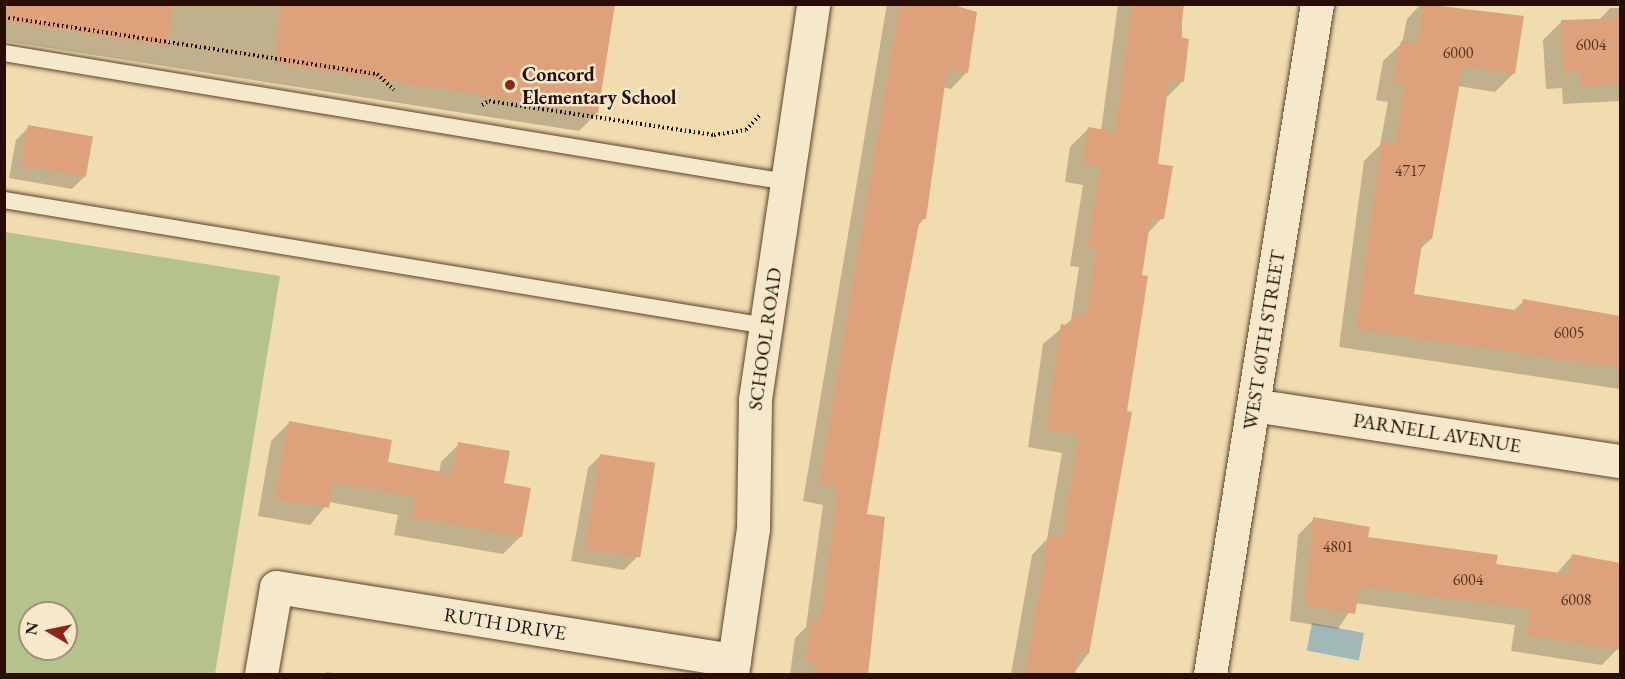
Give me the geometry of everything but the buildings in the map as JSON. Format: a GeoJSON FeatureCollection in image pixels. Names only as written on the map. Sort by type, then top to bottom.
{"type":"FeatureCollection","features":[{"type":"Feature","properties":{"kind":"street","name":"SCHOOL ROAD"},"geometry":{"type":"LineString","coordinates":[[733,667],[753,529],[750,445],[813,4]]}},
{"type":"Feature","properties":{"kind":"street","name":"WEST 60TH STREET"},"geometry":{"type":"LineString","coordinates":[[1210,675],[1317,4]]}},
{"type":"Feature","properties":{"kind":"street","name":"PARNELL AVENUE"},"geometry":{"type":"LineString","coordinates":[[1253,405],[1620,461]]}},
{"type":"Feature","properties":{"kind":"street","name":"RUTH DRIVE"},"geometry":{"type":"LineString","coordinates":[[261,675],[276,587],[733,667]]}},
{"type":"Feature","properties":{"kind":"lane"},"geometry":{"type":"LineString","coordinates":[[4,53],[787,182]]}},
{"type":"Feature","properties":{"kind":"lane"},"geometry":{"type":"LineString","coordinates":[[4,200],[766,326]]}},
{"type":"Feature","properties":{"kind":"path"},"geometry":{"type":"LineString","coordinates":[[4,17],[378,74],[402,98]]}},
{"type":"Feature","properties":{"kind":"path"},"geometry":{"type":"LineString","coordinates":[[472,111],[489,101],[714,135],[746,130],[767,107]]}},
{"type":"Feature","properties":{"kind":"green space"},"geometry":{"type":"Polygon","coordinates":[[[5,232],[280,276],[215,674],[5,674],[5,232]]]}},
{"type":"Feature","properties":{"kind":"water"},"geometry":{"type":"Polygon","coordinates":[[[1312,623],[1364,633],[1359,661],[1307,650],[1312,623]]]}},
{"type":"Feature","properties":{"kind":"place","name":"Concord Elementary School"},"geometry":{"type":"Point","coordinates":[510,85]}}]}
